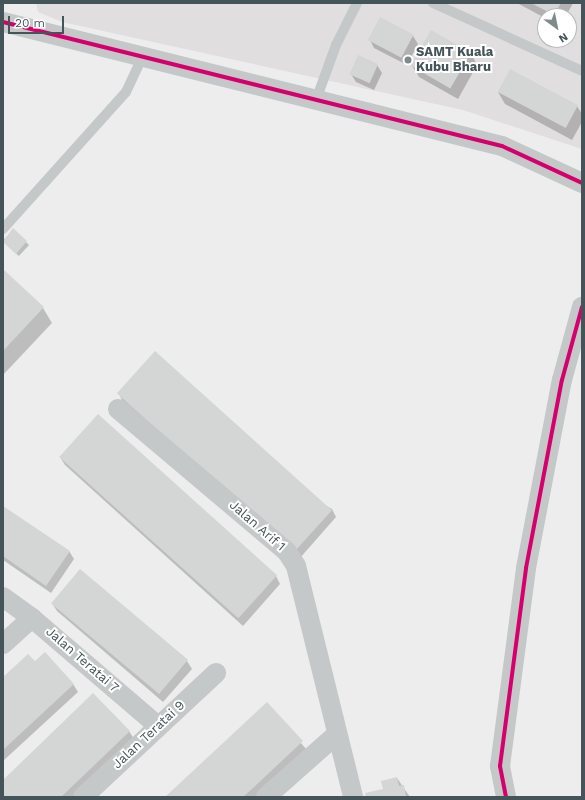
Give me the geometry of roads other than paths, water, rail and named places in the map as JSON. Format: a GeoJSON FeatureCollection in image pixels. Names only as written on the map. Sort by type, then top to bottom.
{"type":"FeatureCollection","features":[{"type":"Feature","properties":{"kind":"street"},"geometry":{"type":"LineString","coordinates":[[3,22],[502,146],[582,183]]}},
{"type":"Feature","properties":{"kind":"street"},"geometry":{"type":"LineString","coordinates":[[506,797],[500,766],[526,568],[562,380],[582,307]]}},
{"type":"Feature","properties":{"kind":"street","name":"Jalan Arif 1"},"geometry":{"type":"LineString","coordinates":[[118,409],[287,552],[296,566],[353,797]]}},
{"type":"Feature","properties":{"kind":"street","name":"Jalan Teratai 7"},"geometry":{"type":"LineString","coordinates":[[3,597],[32,618],[158,726]]}},
{"type":"Feature","properties":{"kind":"street"},"geometry":{"type":"LineString","coordinates":[[3,644],[32,618]]}},
{"type":"Feature","properties":{"kind":"street","name":"Jalan Teratai 9"},"geometry":{"type":"LineString","coordinates":[[82,797],[216,673]]}},
{"type":"Feature","properties":{"kind":"street"},"geometry":{"type":"LineString","coordinates":[[266,797],[337,734]]}},
{"type":"Feature","properties":{"kind":"lane"},"geometry":{"type":"LineString","coordinates":[[316,100],[336,45],[357,3]]}},
{"type":"Feature","properties":{"kind":"lane"},"geometry":{"type":"LineString","coordinates":[[432,3],[582,70]]}},
{"type":"Feature","properties":{"kind":"lane"},"geometry":{"type":"LineString","coordinates":[[3,229],[126,92],[142,57]]}},
{"type":"Feature","properties":{"kind":"place","name":"SAMT Kuala Kubu Bharu"},"geometry":{"type":"Point","coordinates":[408,60]}}]}
